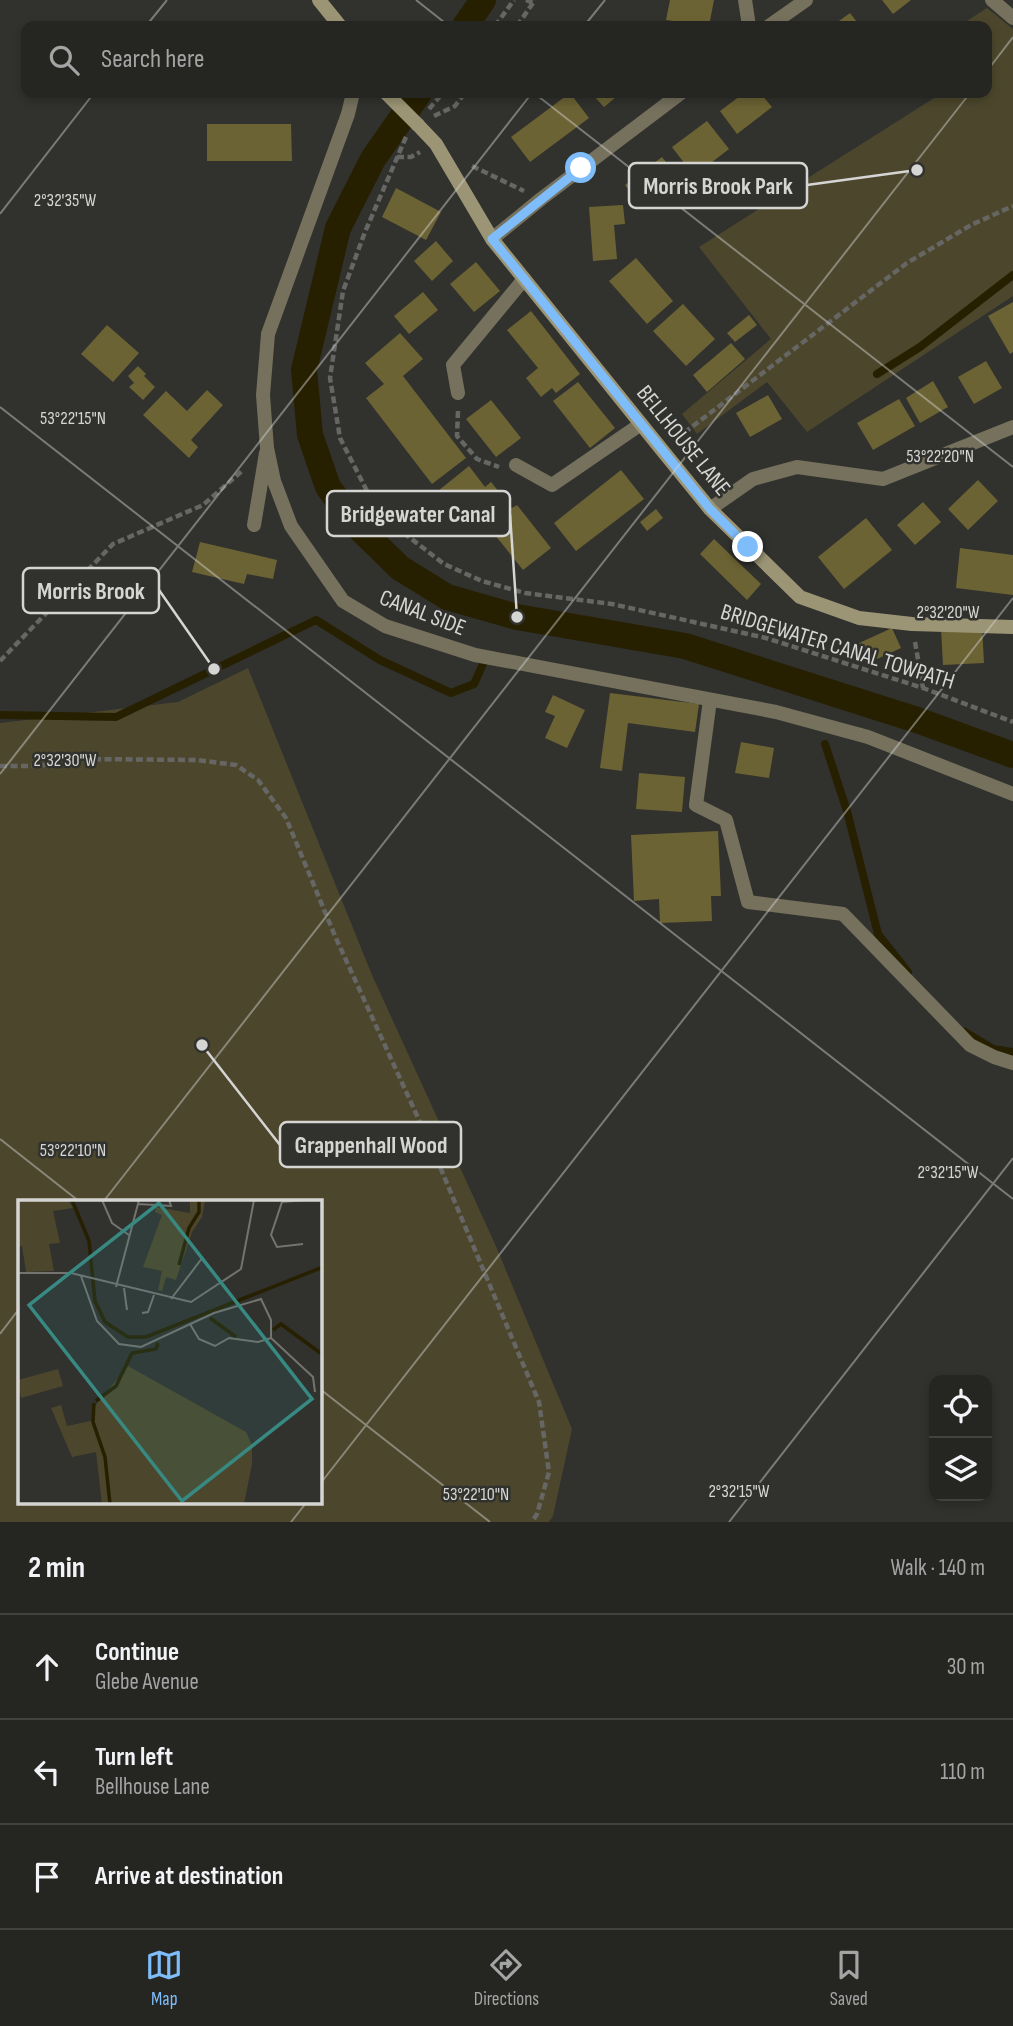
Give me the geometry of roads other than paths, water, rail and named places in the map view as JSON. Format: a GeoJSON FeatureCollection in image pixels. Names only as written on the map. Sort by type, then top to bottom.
{"type":"FeatureCollection","features":[{"type":"Feature","properties":{"kind":"street"},"geometry":{"type":"LineString","coordinates":[[319,0],[336,21]]}},
{"type":"Feature","properties":{"kind":"street"},"geometry":{"type":"LineString","coordinates":[[745,0],[748,21]]}},
{"type":"Feature","properties":{"kind":"street"},"geometry":{"type":"LineString","coordinates":[[776,21],[806,0]]}},
{"type":"Feature","properties":{"kind":"street"},"geometry":{"type":"LineString","coordinates":[[992,0],[1013,18]]}},
{"type":"Feature","properties":{"kind":"street","name":"CANAL SIDE"},"geometry":{"type":"LineString","coordinates":[[352,98],[268,334],[263,395],[267,448],[274,481],[291,526],[343,601],[384,626],[475,655],[776,712],[868,737],[1013,794]]}},
{"type":"Feature","properties":{"kind":"street","name":"BELLHOUSE LANE"},"geometry":{"type":"LineString","coordinates":[[391,98],[436,144],[492,239],[710,509],[800,597],[859,618],[912,624],[1013,627]]}},
{"type":"Feature","properties":{"kind":"street"},"geometry":{"type":"LineString","coordinates":[[492,239],[674,98]]}},
{"type":"Feature","properties":{"kind":"street"},"geometry":{"type":"LineString","coordinates":[[458,393],[453,365],[524,279]]}},
{"type":"Feature","properties":{"kind":"street"},"geometry":{"type":"LineString","coordinates":[[516,466],[552,485],[641,424]]}},
{"type":"Feature","properties":{"kind":"street"},"geometry":{"type":"LineString","coordinates":[[710,509],[752,479],[797,467],[883,479],[1013,427]]}},
{"type":"Feature","properties":{"kind":"street"},"geometry":{"type":"LineString","coordinates":[[254,525],[267,448]]}},
{"type":"Feature","properties":{"kind":"street"},"geometry":{"type":"LineString","coordinates":[[710,700],[696,805],[726,820],[748,902],[843,914],[970,1045],[1013,1063]]}},
{"type":"Feature","properties":{"kind":"waterway"},"geometry":{"type":"LineString","coordinates":[[468,21],[483,0]]}},
{"type":"Feature","properties":{"kind":"waterway"},"geometry":{"type":"LineString","coordinates":[[416,98],[373,159],[338,228],[304,370],[310,435],[328,487],[358,527],[400,568],[447,597],[517,617],[685,646],[917,720],[1013,755]]}},
{"type":"Feature","properties":{"kind":"waterway"},"geometry":{"type":"LineString","coordinates":[[877,374],[920,347],[1013,275]]}},
{"type":"Feature","properties":{"kind":"waterway"},"geometry":{"type":"LineString","coordinates":[[0,715],[116,717],[316,620],[380,660],[451,693],[474,684],[483,664]]}},
{"type":"Feature","properties":{"kind":"waterway"},"geometry":{"type":"LineString","coordinates":[[825,744],[847,811],[878,934],[908,972]]}},
{"type":"Feature","properties":{"kind":"waterway"},"geometry":{"type":"LineString","coordinates":[[965,1032],[993,1049],[1013,1052]]}},
{"type":"Feature","properties":{"kind":"place","name":"Morris Brook Park"},"geometry":{"type":"Point","coordinates":[917,170]}},
{"type":"Feature","properties":{"kind":"place","name":"Bridgewater Canal"},"geometry":{"type":"Point","coordinates":[517,617]}},
{"type":"Feature","properties":{"kind":"place","name":"Morris Brook"},"geometry":{"type":"Point","coordinates":[214,669]}},
{"type":"Feature","properties":{"kind":"place","name":"Grappenhall Wood"},"geometry":{"type":"Point","coordinates":[202,1045]}}]}
